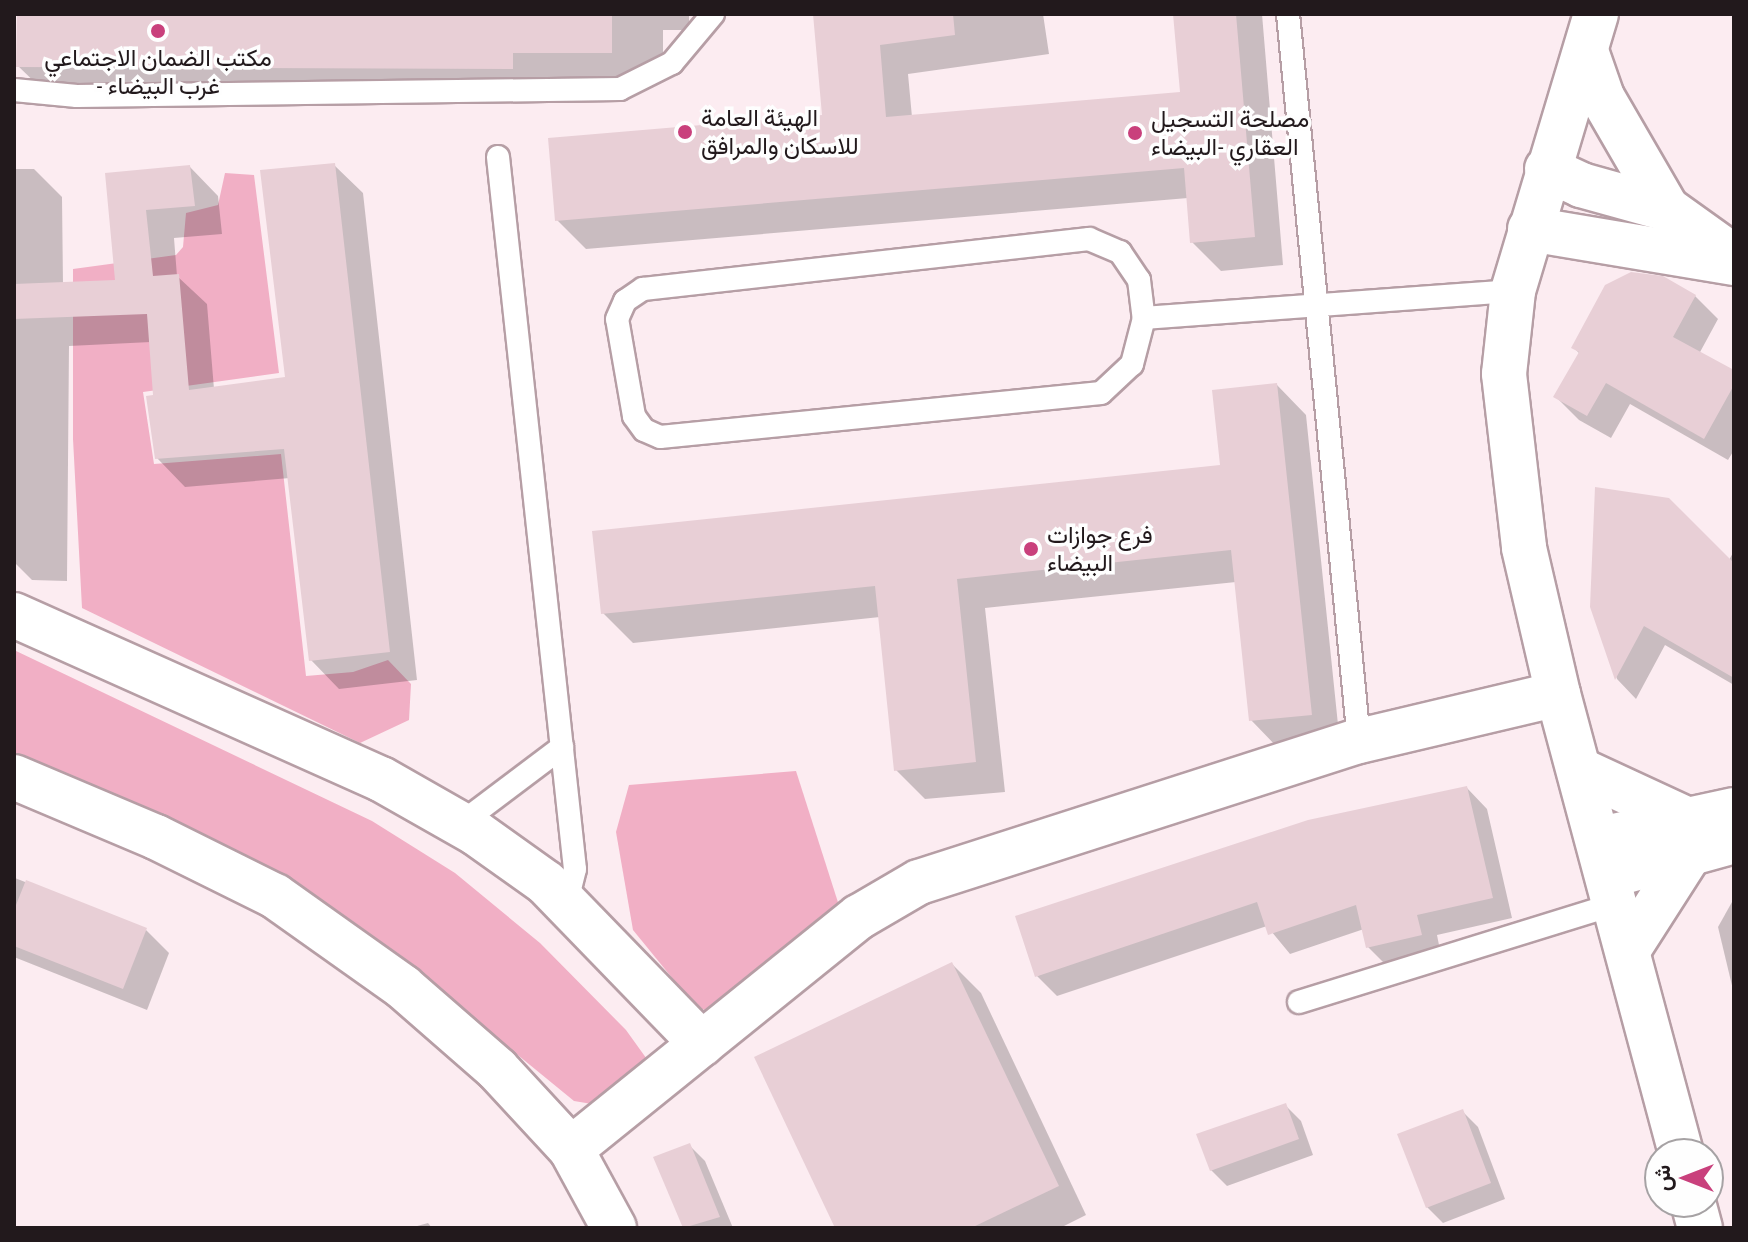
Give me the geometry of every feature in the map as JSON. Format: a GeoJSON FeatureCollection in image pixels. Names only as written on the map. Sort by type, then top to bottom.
{"type":"FeatureCollection","features":[{"type":"Feature","properties":{"kind":"street"},"geometry":{"type":"LineString","coordinates":[[1591,33],[1547,169],[1513,291],[1504,374],[1524,548],[1558,694],[1677,1138]]}},
{"type":"Feature","properties":{"kind":"street"},"geometry":{"type":"LineString","coordinates":[[1591,33],[1602,97],[1667,209]]}},
{"type":"Feature","properties":{"kind":"street"},"geometry":{"type":"LineString","coordinates":[[1547,169],[1581,185],[1667,209],[1734,260]]}},
{"type":"Feature","properties":{"kind":"street"},"geometry":{"type":"LineString","coordinates":[[1530,229],[1734,260]]}},
{"type":"Feature","properties":{"kind":"street"},"geometry":{"type":"LineString","coordinates":[[14,615],[381,779],[460,824],[546,883],[702,1044]]}},
{"type":"Feature","properties":{"kind":"street"},"geometry":{"type":"LineString","coordinates":[[571,1149],[859,917],[919,882],[1359,741],[1558,694]]}},
{"type":"Feature","properties":{"kind":"street"},"geometry":{"type":"LineString","coordinates":[[1580,770],[1688,838],[1734,841]]}},
{"type":"Feature","properties":{"kind":"street"},"geometry":{"type":"LineString","coordinates":[[14,777],[156,837],[275,896],[403,987],[497,1069],[571,1149],[614,1228]]}},
{"type":"Feature","properties":{"kind":"street"},"geometry":{"type":"LineString","coordinates":[[1608,873],[1688,838],[1734,810]]}},
{"type":"Feature","properties":{"kind":"street"},"geometry":{"type":"LineString","coordinates":[[1628,950],[1688,838]]}},
{"type":"Feature","properties":{"kind":"lane"},"geometry":{"type":"LineString","coordinates":[[14,90],[77,96],[620,89],[672,63],[713,14]]}},
{"type":"Feature","properties":{"kind":"lane"},"geometry":{"type":"LineString","coordinates":[[1288,14],[1359,741]]}},
{"type":"Feature","properties":{"kind":"lane"},"geometry":{"type":"LineString","coordinates":[[498,157],[575,869],[566,904]]}},
{"type":"Feature","properties":{"kind":"lane"},"geometry":{"type":"LineString","coordinates":[[1089,239],[1120,252],[1139,280],[1144,318],[1132,364],[1101,393],[660,437],[644,430],[634,416],[617,319],[625,301],[643,289],[1089,239]]}},
{"type":"Feature","properties":{"kind":"lane"},"geometry":{"type":"LineString","coordinates":[[1144,318],[1513,291]]}},
{"type":"Feature","properties":{"kind":"lane"},"geometry":{"type":"LineString","coordinates":[[460,824],[562,747]]}},
{"type":"Feature","properties":{"kind":"lane"},"geometry":{"type":"LineString","coordinates":[[1299,1002],[1608,873]]}},
{"type":"Feature","properties":{"kind":"shaded area"},"geometry":{"type":"Polygon","coordinates":[[[225,173],[254,175],[279,373],[143,392],[154,464],[281,454],[306,676],[353,672],[388,660],[411,684],[409,720],[360,743],[82,608],[73,439],[73,269],[176,255],[183,247],[186,213],[218,205],[225,173]]]}},
{"type":"Feature","properties":{"kind":"shaded area"},"geometry":{"type":"Polygon","coordinates":[[[14,650],[372,821],[455,873],[540,943],[626,1030],[654,1069],[604,1106],[574,1101],[402,960],[14,757],[14,650]]]}},
{"type":"Feature","properties":{"kind":"shaded area"},"geometry":{"type":"Polygon","coordinates":[[[796,771],[843,918],[724,1018],[695,1006],[633,930],[616,832],[629,785],[796,771]]]}},
{"type":"Feature","properties":{"kind":"building"},"geometry":{"type":"Polygon","coordinates":[[[17,14],[612,14],[612,53],[513,53],[513,69],[16,67],[17,14]]]}},
{"type":"Feature","properties":{"kind":"building"},"geometry":{"type":"Polygon","coordinates":[[[813,14],[953,14],[955,35],[880,45],[886,117],[1180,92],[1173,14],[1236,14],[1255,237],[1190,243],[1184,168],[555,221],[548,138],[822,115],[813,14]]]}},
{"type":"Feature","properties":{"kind":"building"},"geometry":{"type":"Polygon","coordinates":[[[335,163],[390,652],[309,661],[284,449],[155,459],[146,396],[153,395],[147,314],[14,319],[14,284],[115,280],[105,173],[190,165],[195,206],[146,210],[153,276],[179,274],[189,390],[285,377],[260,170],[335,163]]]}},
{"type":"Feature","properties":{"kind":"building"},"geometry":{"type":"Polygon","coordinates":[[[1631,272],[1663,276],[1696,295],[1673,337],[1734,370],[1734,385],[1704,439],[1606,383],[1587,416],[1553,397],[1579,352],[1571,348],[1605,285],[1631,272]]]}},
{"type":"Feature","properties":{"kind":"building"},"geometry":{"type":"Polygon","coordinates":[[[1277,383],[1312,715],[1249,721],[1231,550],[957,579],[976,762],[894,771],[875,586],[601,614],[592,531],[1220,465],[1212,390],[1277,383]]]}},
{"type":"Feature","properties":{"kind":"building"},"geometry":{"type":"Polygon","coordinates":[[[1595,487],[1669,498],[1734,563],[1734,678],[1644,626],[1615,680],[1590,607],[1595,487]]]}},
{"type":"Feature","properties":{"kind":"building"},"geometry":{"type":"Polygon","coordinates":[[[1467,786],[1493,898],[1417,915],[1422,935],[1366,948],[1356,905],[1268,935],[1257,902],[1035,977],[1015,916],[1308,820],[1467,786]]]}},
{"type":"Feature","properties":{"kind":"building"},"geometry":{"type":"Polygon","coordinates":[[[26,880],[147,928],[123,989],[14,946],[14,910],[26,880]]]}},
{"type":"Feature","properties":{"kind":"building"},"geometry":{"type":"Polygon","coordinates":[[[952,962],[1059,1186],[971,1228],[835,1228],[754,1057],[952,962]]]}},
{"type":"Feature","properties":{"kind":"building"},"geometry":{"type":"Polygon","coordinates":[[[1286,1103],[1299,1139],[1210,1171],[1196,1134],[1286,1103]]]}},
{"type":"Feature","properties":{"kind":"building"},"geometry":{"type":"Polygon","coordinates":[[[1463,1109],[1491,1183],[1426,1208],[1397,1134],[1463,1109]]]}},
{"type":"Feature","properties":{"kind":"building"},"geometry":{"type":"Polygon","coordinates":[[[690,1143],[720,1217],[683,1228],[653,1157],[690,1143]]]}},
{"type":"Feature","properties":{"kind":"place","name":"مكتب الضمان الاجتماعي - غرب البيضاء"},"geometry":{"type":"Point","coordinates":[158,31]}},
{"type":"Feature","properties":{"kind":"place","name":"الهيئة العامة للاسكان والمرافق"},"geometry":{"type":"Point","coordinates":[685,132]}},
{"type":"Feature","properties":{"kind":"place","name":"مصلحة التسجيل العقاري -البيضاء"},"geometry":{"type":"Point","coordinates":[1135,133]}},
{"type":"Feature","properties":{"kind":"place","name":"فرع جوازات البيضاء"},"geometry":{"type":"Point","coordinates":[1031,549]}}]}
